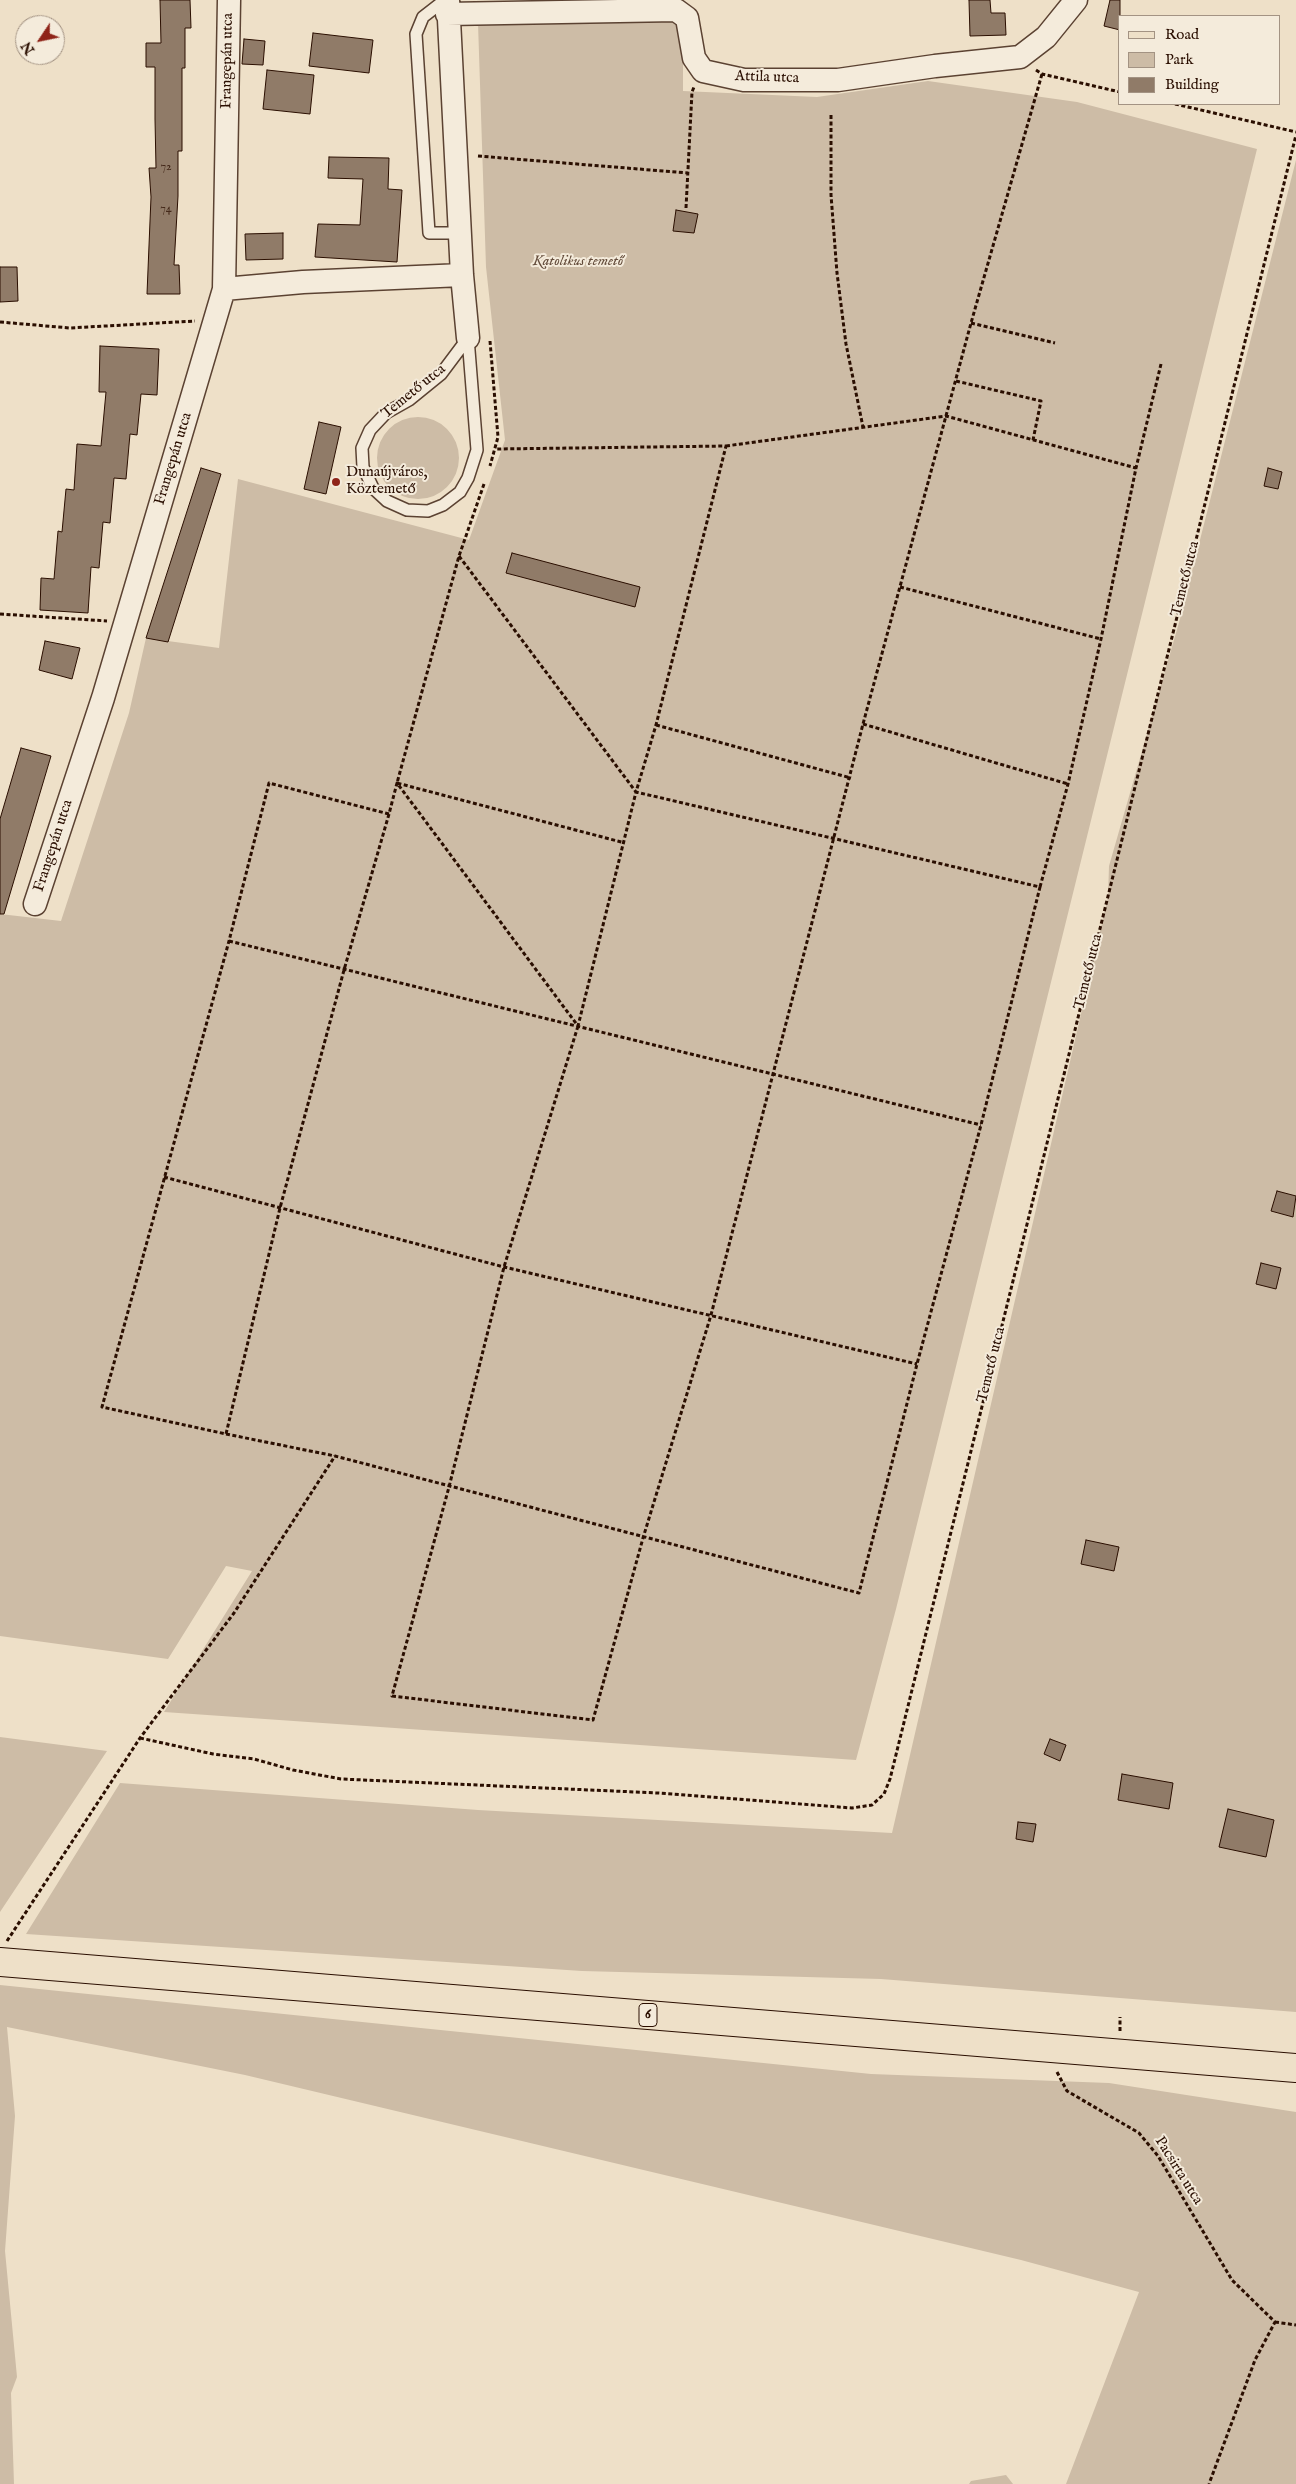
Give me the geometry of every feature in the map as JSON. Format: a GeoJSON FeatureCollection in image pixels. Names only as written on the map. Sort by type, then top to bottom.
{"type":"FeatureCollection","features":[{"type":"Feature","properties":{"kind":"main road","name":"6"},"geometry":{"type":"LineString","coordinates":[[3,1953],[1058,2049],[1118,2052],[1296,2068]]}},
{"type":"Feature","properties":{"kind":"street","name":"Frangepán utca"},"geometry":{"type":"LineString","coordinates":[[35,904],[103,698],[224,289],[229,0]]}},
{"type":"Feature","properties":{"kind":"street"},"geometry":{"type":"LineString","coordinates":[[1020,57],[1046,37],[1076,0]]}},
{"type":"Feature","properties":{"kind":"street"},"geometry":{"type":"LineString","coordinates":[[447,4],[676,10],[687,18],[694,58],[703,71]]}},
{"type":"Feature","properties":{"kind":"street","name":"Temető utca"},"geometry":{"type":"LineString","coordinates":[[447,4],[459,233],[468,338]]}},
{"type":"Feature","properties":{"kind":"street","name":"Attila utca"},"geometry":{"type":"LineString","coordinates":[[703,71],[744,80],[838,80],[935,66],[1020,57]]}},
{"type":"Feature","properties":{"kind":"street"},"geometry":{"type":"LineString","coordinates":[[224,289],[303,282],[462,275]]}},
{"type":"Feature","properties":{"kind":"lane"},"geometry":{"type":"LineString","coordinates":[[447,4],[423,17],[416,34],[429,233],[459,233]]}},
{"type":"Feature","properties":{"kind":"lane","name":"Temető utca"},"geometry":{"type":"LineString","coordinates":[[468,338],[477,450],[468,478],[460,492],[443,505],[428,511],[407,510],[387,501],[373,488],[363,467],[362,448],[370,430],[386,413],[409,400],[441,374],[468,338]]}},
{"type":"Feature","properties":{"kind":"path"},"geometry":{"type":"LineString","coordinates":[[1020,57],[1042,74],[1118,92]]}},
{"type":"Feature","properties":{"kind":"path"},"geometry":{"type":"LineString","coordinates":[[686,208],[692,92],[703,71]]}},
{"type":"Feature","properties":{"kind":"path"},"geometry":{"type":"LineString","coordinates":[[726,446],[656,725],[636,792],[625,843],[578,1026],[504,1267],[449,1487],[392,1696],[593,1720],[643,1538],[711,1315],[851,778],[863,724],[971,323],[1042,74]]}},
{"type":"Feature","properties":{"kind":"path","name":"Temető utca"},"geometry":{"type":"LineString","coordinates":[[140,1738],[213,1754],[254,1759],[293,1770],[341,1779],[658,1793],[852,1808],[872,1804],[884,1794],[890,1779],[1296,133],[1179,105]]}},
{"type":"Feature","properties":{"kind":"path"},"geometry":{"type":"LineString","coordinates":[[831,115],[831,195],[837,273],[846,344],[863,427]]}},
{"type":"Feature","properties":{"kind":"path"},"geometry":{"type":"LineString","coordinates":[[478,156],[688,174]]}},
{"type":"Feature","properties":{"kind":"path"},"geometry":{"type":"LineString","coordinates":[[0,322],[70,328],[216,320]]}},
{"type":"Feature","properties":{"kind":"path"},"geometry":{"type":"LineString","coordinates":[[971,323],[1055,343]]}},
{"type":"Feature","properties":{"kind":"path"},"geometry":{"type":"LineString","coordinates":[[389,814],[270,783],[102,1407],[335,1456],[859,1593],[1068,784],[1101,639],[1136,468],[1161,364]]}},
{"type":"Feature","properties":{"kind":"path"},"geometry":{"type":"LineString","coordinates":[[956,381],[1041,401],[1033,440]]}},
{"type":"Feature","properties":{"kind":"path"},"geometry":{"type":"LineString","coordinates":[[226,1434],[280,1208],[344,970],[398,783],[459,556],[496,449],[726,446],[946,416],[1136,468]]}},
{"type":"Feature","properties":{"kind":"path"},"geometry":{"type":"LineString","coordinates":[[459,556],[636,792],[1040,887]]}},
{"type":"Feature","properties":{"kind":"path"},"geometry":{"type":"LineString","coordinates":[[900,587],[1101,639]]}},
{"type":"Feature","properties":{"kind":"path"},"geometry":{"type":"LineString","coordinates":[[0,614],[125,622]]}},
{"type":"Feature","properties":{"kind":"path"},"geometry":{"type":"LineString","coordinates":[[863,724],[1068,784]]}},
{"type":"Feature","properties":{"kind":"path"},"geometry":{"type":"LineString","coordinates":[[656,725],[851,778]]}},
{"type":"Feature","properties":{"kind":"path"},"geometry":{"type":"LineString","coordinates":[[398,783],[625,843]]}},
{"type":"Feature","properties":{"kind":"path"},"geometry":{"type":"LineString","coordinates":[[398,783],[578,1026]]}},
{"type":"Feature","properties":{"kind":"path"},"geometry":{"type":"LineString","coordinates":[[229,941],[981,1125]]}},
{"type":"Feature","properties":{"kind":"path"},"geometry":{"type":"LineString","coordinates":[[164,1177],[504,1267],[917,1364]]}},
{"type":"Feature","properties":{"kind":"path"},"geometry":{"type":"LineString","coordinates":[[3,1953],[140,1738],[234,1613],[335,1456]]}},
{"type":"Feature","properties":{"kind":"path","name":"Pacsirta utca"},"geometry":{"type":"LineString","coordinates":[[1058,2049],[1056,2071],[1067,2091],[1140,2133],[1158,2156],[1232,2280],[1275,2322]]}},
{"type":"Feature","properties":{"kind":"path"},"geometry":{"type":"LineString","coordinates":[[1209,2484],[1255,2360],[1275,2322],[1296,2325]]}},
{"type":"Feature","properties":{"kind":"green space","name":"Katolikus temető"},"geometry":{"type":"Polygon","coordinates":[[[674,20],[683,31],[683,91],[817,97],[928,81],[1077,102],[1257,149],[896,1609],[856,1760],[164,1712],[252,1571],[226,1566],[168,1659],[0,1636],[0,914],[61,921],[129,713],[146,638],[219,648],[238,479],[469,540],[505,440],[486,267],[478,23],[674,20]]]}},
{"type":"Feature","properties":{"kind":"green space"},"geometry":{"type":"Polygon","coordinates":[[[1296,160],[1296,2012],[881,1979],[582,1971],[26,1934],[120,1783],[478,1810],[892,1833],[1108,897],[1109,866],[1180,619],[1296,160]]]}},
{"type":"Feature","properties":{"kind":"green space"},"geometry":{"type":"Polygon","coordinates":[[[418,417],[434,420],[447,429],[456,442],[459,458],[456,474],[447,487],[434,496],[418,499],[402,496],[389,487],[380,474],[377,458],[380,442],[389,429],[402,420],[418,417]]]}},
{"type":"Feature","properties":{"kind":"green space"},"geometry":{"type":"Polygon","coordinates":[[[0,1737],[107,1751],[0,1912],[0,1737]]]}},
{"type":"Feature","properties":{"kind":"green space"},"geometry":{"type":"Polygon","coordinates":[[[0,1985],[871,2074],[1109,2083],[1296,2112],[1296,2484],[1066,2484],[1139,2292],[1021,2260],[245,2075],[7,2027],[15,2116],[5,2251],[17,2377],[11,2393],[14,2484],[0,2484],[0,1985]]]}},
{"type":"Feature","properties":{"kind":"green space"},"geometry":{"type":"Polygon","coordinates":[[[1006,2475],[1013,2484],[969,2484],[971,2481],[1006,2475]]]}},
{"type":"Feature","properties":{"kind":"building"},"geometry":{"type":"Polygon","coordinates":[[[160,0],[190,0],[191,28],[185,28],[185,68],[182,68],[182,151],[178,151],[178,196],[174,265],[179,265],[180,294],[147,294],[151,197],[149,168],[156,168],[155,67],[146,67],[146,43],[161,43],[160,0]]]}},
{"type":"Feature","properties":{"kind":"building"},"geometry":{"type":"Polygon","coordinates":[[[969,0],[990,0],[991,13],[1005,13],[1006,35],[970,36],[969,0]]]}},
{"type":"Feature","properties":{"kind":"building"},"geometry":{"type":"Polygon","coordinates":[[[1110,0],[1120,0],[1118,30],[1104,26],[1110,0]]]}},
{"type":"Feature","properties":{"kind":"building"},"geometry":{"type":"Polygon","coordinates":[[[313,33],[373,40],[369,73],[309,66],[313,33]]]}},
{"type":"Feature","properties":{"kind":"building"},"geometry":{"type":"Polygon","coordinates":[[[244,39],[265,41],[263,65],[242,64],[244,39]]]}},
{"type":"Feature","properties":{"kind":"building"},"geometry":{"type":"Polygon","coordinates":[[[267,70],[314,75],[310,114],[263,109],[267,70]]]}},
{"type":"Feature","properties":{"kind":"building"},"geometry":{"type":"Polygon","coordinates":[[[329,157],[389,158],[388,189],[402,190],[397,262],[315,257],[318,224],[360,225],[363,179],[328,178],[329,157]]]}},
{"type":"Feature","properties":{"kind":"building"},"geometry":{"type":"Polygon","coordinates":[[[676,210],[698,214],[694,233],[673,231],[676,210]]]}},
{"type":"Feature","properties":{"kind":"building"},"geometry":{"type":"Polygon","coordinates":[[[283,233],[283,259],[246,260],[245,234],[283,233]]]}},
{"type":"Feature","properties":{"kind":"building"},"geometry":{"type":"Polygon","coordinates":[[[0,267],[17,267],[18,301],[0,302],[0,267]]]}},
{"type":"Feature","properties":{"kind":"building"},"geometry":{"type":"Polygon","coordinates":[[[100,346],[159,349],[157,395],[141,394],[137,435],[130,434],[126,479],[114,478],[110,523],[103,522],[99,568],[91,567],[88,613],[40,610],[41,578],[54,579],[58,531],[62,532],[66,489],[74,490],[77,444],[101,446],[106,392],[99,392],[100,346]]]}},
{"type":"Feature","properties":{"kind":"building"},"geometry":{"type":"Polygon","coordinates":[[[319,422],[341,427],[326,494],[304,489],[319,422]]]}},
{"type":"Feature","properties":{"kind":"building"},"geometry":{"type":"Polygon","coordinates":[[[201,468],[221,474],[168,642],[146,638],[201,468]]]}},
{"type":"Feature","properties":{"kind":"building"},"geometry":{"type":"Polygon","coordinates":[[[1268,468],[1282,472],[1278,489],[1264,486],[1268,468]]]}},
{"type":"Feature","properties":{"kind":"building"},"geometry":{"type":"Polygon","coordinates":[[[512,553],[640,587],[635,607],[506,573],[512,553]]]}},
{"type":"Feature","properties":{"kind":"building"},"geometry":{"type":"Polygon","coordinates":[[[45,641],[80,648],[72,679],[39,670],[45,641]]]}},
{"type":"Feature","properties":{"kind":"building"},"geometry":{"type":"Polygon","coordinates":[[[21,748],[51,756],[4,914],[0,914],[0,819],[21,748]]]}},
{"type":"Feature","properties":{"kind":"building"},"geometry":{"type":"Polygon","coordinates":[[[1277,1191],[1296,1196],[1293,1217],[1271,1211],[1277,1191]]]}},
{"type":"Feature","properties":{"kind":"building"},"geometry":{"type":"Polygon","coordinates":[[[1261,1263],[1281,1268],[1276,1289],[1256,1284],[1261,1263]]]}},
{"type":"Feature","properties":{"kind":"building"},"geometry":{"type":"Polygon","coordinates":[[[1086,1540],[1119,1547],[1114,1571],[1081,1564],[1086,1540]]]}},
{"type":"Feature","properties":{"kind":"building"},"geometry":{"type":"Polygon","coordinates":[[[1050,1739],[1066,1745],[1060,1761],[1044,1754],[1050,1739]]]}},
{"type":"Feature","properties":{"kind":"building"},"geometry":{"type":"Polygon","coordinates":[[[1122,1774],[1173,1783],[1169,1809],[1118,1800],[1122,1774]]]}},
{"type":"Feature","properties":{"kind":"building"},"geometry":{"type":"Polygon","coordinates":[[[1228,1809],[1274,1820],[1266,1857],[1219,1847],[1228,1809]]]}},
{"type":"Feature","properties":{"kind":"building"},"geometry":{"type":"Polygon","coordinates":[[[1018,1822],[1036,1824],[1033,1842],[1016,1839],[1018,1822]]]}},
{"type":"Feature","properties":{"kind":"place","name":"Dunaújváros, Köztemető"},"geometry":{"type":"Point","coordinates":[336,482]}}]}
